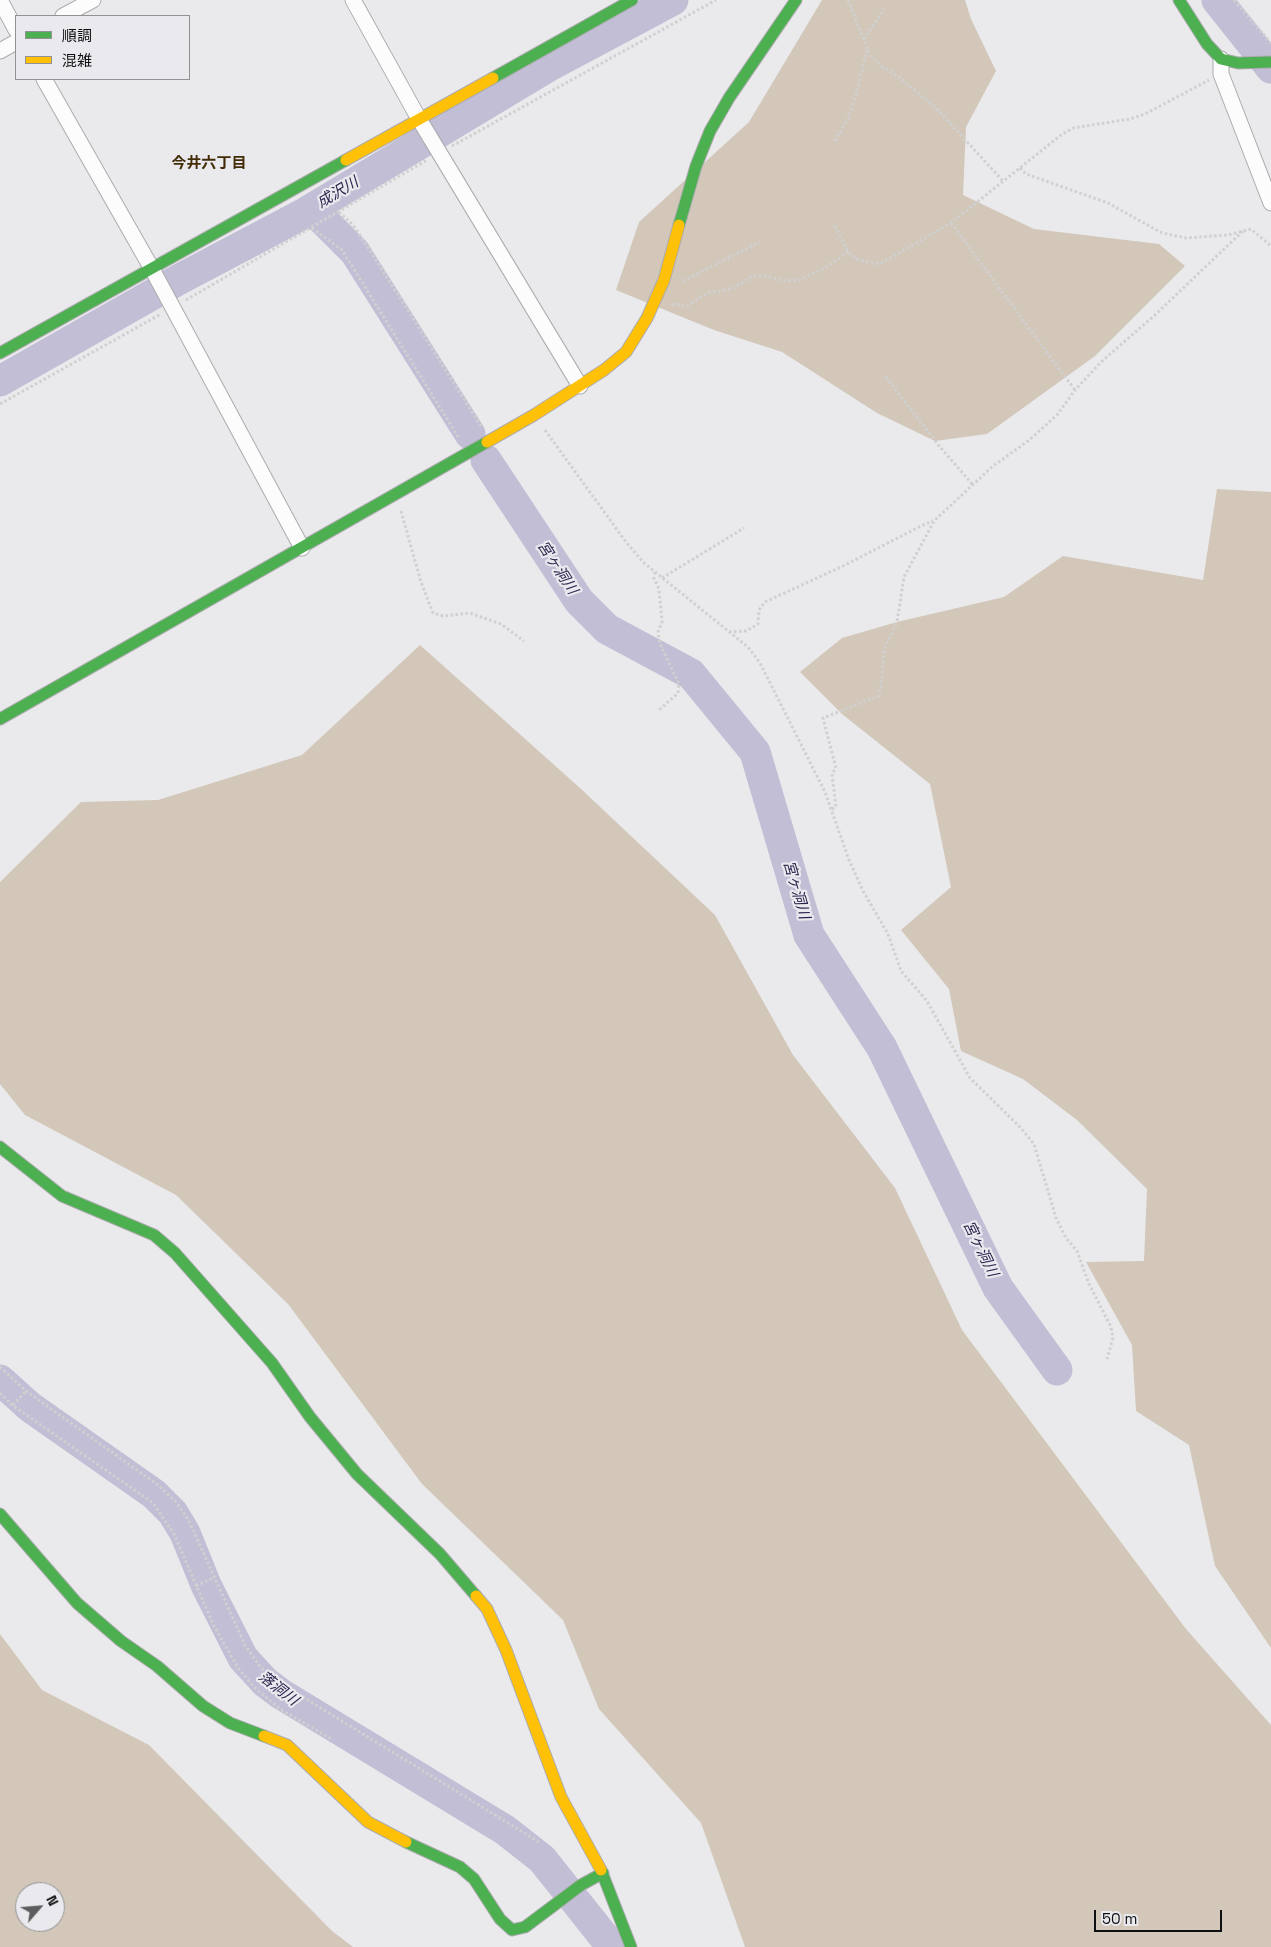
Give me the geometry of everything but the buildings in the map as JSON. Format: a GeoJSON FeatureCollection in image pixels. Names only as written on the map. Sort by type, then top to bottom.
{"type":"FeatureCollection","features":[{"type":"Feature","properties":{"kind":"street"},"geometry":{"type":"LineString","coordinates":[[0,0],[15,28]]}},
{"type":"Feature","properties":{"kind":"street"},"geometry":{"type":"LineString","coordinates":[[65,15],[93,0]]}},
{"type":"Feature","properties":{"kind":"street"},"geometry":{"type":"LineString","coordinates":[[353,0],[419,119],[580,386]]}},
{"type":"Feature","properties":{"kind":"street"},"geometry":{"type":"LineString","coordinates":[[0,353],[632,0]]}},
{"type":"Feature","properties":{"kind":"street"},"geometry":{"type":"LineString","coordinates":[[0,719],[534,415],[580,386],[626,352],[647,318],[664,280],[696,166],[710,131],[729,98],[796,0]]}},
{"type":"Feature","properties":{"kind":"street"},"geometry":{"type":"LineString","coordinates":[[1178,0],[1206,44],[1222,58],[1238,63],[1257,64],[1271,62]]}},
{"type":"Feature","properties":{"kind":"street"},"geometry":{"type":"LineString","coordinates":[[0,52],[15,43]]}},
{"type":"Feature","properties":{"kind":"street"},"geometry":{"type":"LineString","coordinates":[[1222,58],[1221,74],[1271,203]]}},
{"type":"Feature","properties":{"kind":"street"},"geometry":{"type":"LineString","coordinates":[[45,80],[152,269],[171,308],[302,548]]}},
{"type":"Feature","properties":{"kind":"street"},"geometry":{"type":"LineString","coordinates":[[0,1147],[62,1196],[154,1235],[175,1253],[272,1364],[310,1418],[357,1474],[440,1554],[487,1609],[506,1650],[561,1797],[603,1873],[632,1947]]}},
{"type":"Feature","properties":{"kind":"street"},"geometry":{"type":"LineString","coordinates":[[0,1514],[77,1603],[121,1641],[157,1666],[203,1706],[230,1723],[287,1745],[368,1822],[389,1835],[460,1867],[474,1879],[500,1919],[512,1930],[525,1927],[562,1898],[603,1873]]}},
{"type":"Feature","properties":{"kind":"path"},"geometry":{"type":"LineString","coordinates":[[0,404],[333,216],[440,153],[716,0]]}},
{"type":"Feature","properties":{"kind":"path"},"geometry":{"type":"LineString","coordinates":[[848,0],[867,48],[881,66],[898,76],[936,108],[1003,181]]}},
{"type":"Feature","properties":{"kind":"path"},"geometry":{"type":"LineString","coordinates":[[1234,0],[1271,44]]}},
{"type":"Feature","properties":{"kind":"path"},"geometry":{"type":"LineString","coordinates":[[864,40],[884,9]]}},
{"type":"Feature","properties":{"kind":"path"},"geometry":{"type":"LineString","coordinates":[[835,141],[848,119],[856,95],[867,48]]}},
{"type":"Feature","properties":{"kind":"path"},"geometry":{"type":"LineString","coordinates":[[835,226],[848,252],[856,259],[877,264],[951,223],[1073,128],[1130,119],[1145,114],[1221,74]]}},
{"type":"Feature","properties":{"kind":"path"},"geometry":{"type":"LineString","coordinates":[[1020,168],[1026,174],[1108,203],[1162,233],[1186,238],[1251,229],[1271,246]]}},
{"type":"Feature","properties":{"kind":"path"},"geometry":{"type":"LineString","coordinates":[[339,212],[353,225],[489,440]]}},
{"type":"Feature","properties":{"kind":"path"},"geometry":{"type":"LineString","coordinates":[[951,223],[1076,390]]}},
{"type":"Feature","properties":{"kind":"path"},"geometry":{"type":"LineString","coordinates":[[311,228],[342,250],[468,452]]}},
{"type":"Feature","properties":{"kind":"path"},"geometry":{"type":"LineString","coordinates":[[832,809],[836,807],[832,774],[836,768],[823,718],[879,696],[884,650],[897,622],[904,577],[934,521],[993,466],[1028,441],[1057,415],[1101,362],[1155,315],[1243,231]]}},
{"type":"Feature","properties":{"kind":"path"},"geometry":{"type":"LineString","coordinates":[[664,280],[683,281],[760,242]]}},
{"type":"Feature","properties":{"kind":"path"},"geometry":{"type":"LineString","coordinates":[[654,301],[687,306],[708,293],[732,289],[753,276],[764,276],[786,281],[798,280],[824,269],[848,252]]}},
{"type":"Feature","properties":{"kind":"path"},"geometry":{"type":"LineString","coordinates":[[886,377],[940,447],[973,485]]}},
{"type":"Feature","properties":{"kind":"path"},"geometry":{"type":"LineString","coordinates":[[534,415],[626,542],[655,572],[748,647],[760,663],[791,722],[832,809],[863,891],[888,934],[901,972],[927,1001],[970,1078],[1019,1126],[1034,1144],[1056,1218],[1066,1238],[1077,1251],[1089,1284],[1111,1327],[1113,1338],[1107,1359]]}},
{"type":"Feature","properties":{"kind":"path"},"geometry":{"type":"LineString","coordinates":[[396,494],[421,582],[433,613],[443,616],[470,613],[501,624],[524,641]]}},
{"type":"Feature","properties":{"kind":"path"},"geometry":{"type":"LineString","coordinates":[[729,632],[746,631],[758,624],[759,610],[765,602],[934,521]]}},
{"type":"Feature","properties":{"kind":"path"},"geometry":{"type":"LineString","coordinates":[[662,578],[744,528]]}},
{"type":"Feature","properties":{"kind":"path"},"geometry":{"type":"LineString","coordinates":[[655,572],[654,578],[659,589],[662,622],[658,632],[662,649],[679,684],[678,693],[659,710]]}},
{"type":"Feature","properties":{"kind":"path"},"geometry":{"type":"LineString","coordinates":[[0,1367],[26,1391],[158,1484],[176,1502],[189,1521],[245,1645],[261,1668],[274,1678],[539,1842]]}},
{"type":"Feature","properties":{"kind":"path"},"geometry":{"type":"LineString","coordinates":[[13,1404],[26,1391]]}},
{"type":"Feature","properties":{"kind":"path"},"geometry":{"type":"LineString","coordinates":[[0,1393],[153,1503],[174,1534],[213,1624],[238,1668],[255,1688],[280,1709],[333,1740]]}},
{"type":"Feature","properties":{"kind":"path"},"geometry":{"type":"LineString","coordinates":[[197,1585],[214,1577]]}},
{"type":"Feature","properties":{"kind":"shaded area"},"geometry":{"type":"Polygon","coordinates":[[[822,0],[965,0],[971,19],[996,71],[966,127],[963,195],[1034,229],[1159,244],[1185,266],[1095,356],[987,434],[935,441],[877,413],[782,352],[714,330],[616,290],[639,222],[749,122],[822,0]]]}},
{"type":"Feature","properties":{"kind":"shaded area"},"geometry":{"type":"Polygon","coordinates":[[[1217,489],[1271,492],[1271,1648],[1215,1566],[1189,1445],[1136,1411],[1132,1345],[1086,1262],[1144,1261],[1147,1189],[1077,1120],[1023,1079],[961,1051],[949,989],[901,930],[951,887],[930,784],[842,714],[800,672],[842,638],[897,622],[1004,597],[1063,556],[1203,580],[1217,489]]]}},
{"type":"Feature","properties":{"kind":"shaded area"},"geometry":{"type":"Polygon","coordinates":[[[420,645],[580,788],[715,915],[793,1055],[895,1188],[962,1330],[1186,1629],[1271,1725],[1271,1947],[745,1947],[701,1823],[599,1709],[563,1620],[422,1484],[288,1304],[176,1195],[25,1115],[0,1084],[0,882],[81,802],[158,800],[302,755],[420,645]]]}},
{"type":"Feature","properties":{"kind":"shaded area"},"geometry":{"type":"Polygon","coordinates":[[[0,1634],[42,1690],[149,1745],[332,1931],[353,1947],[0,1947],[0,1634]]]}},
{"type":"Feature","properties":{"kind":"waterway","name":"成沢川"},"geometry":{"type":"LineString","coordinates":[[0,381],[178,280],[303,214],[551,65],[673,0]]}},
{"type":"Feature","properties":{"kind":"waterway"},"geometry":{"type":"LineString","coordinates":[[1217,0],[1271,68]]}},
{"type":"Feature","properties":{"kind":"waterway","name":"宮ヶ洞川"},"geometry":{"type":"LineString","coordinates":[[303,214],[317,214],[355,252],[470,434]]}},
{"type":"Feature","properties":{"kind":"waterway","name":"宮ヶ洞川"},"geometry":{"type":"LineString","coordinates":[[486,460],[579,601],[607,629],[691,674],[755,752],[809,935],[882,1048],[998,1288],[1057,1370]]}},
{"type":"Feature","properties":{"kind":"waterway","name":"落洞川"},"geometry":{"type":"LineString","coordinates":[[0,1380],[30,1407],[154,1494],[173,1513],[185,1533],[206,1585],[243,1658],[265,1682],[281,1694],[505,1830],[542,1859],[612,1947]]}},
{"type":"Feature","properties":{"kind":"waterway"},"geometry":{"type":"LineString","coordinates":[[586,1913],[600,1947]]}},
{"type":"Feature","properties":{"kind":"traffic: fast"},"geometry":{"type":"LineString","coordinates":[[493,78],[632,0]]}},
{"type":"Feature","properties":{"kind":"traffic: fast"},"geometry":{"type":"LineString","coordinates":[[679,225],[696,166],[710,131],[729,98],[796,0]]}},
{"type":"Feature","properties":{"kind":"traffic: fast"},"geometry":{"type":"LineString","coordinates":[[1179,0],[1207,44],[1221,59],[1238,63],[1271,62]]}},
{"type":"Feature","properties":{"kind":"traffic: fast"},"geometry":{"type":"LineString","coordinates":[[0,353],[346,160]]}},
{"type":"Feature","properties":{"kind":"traffic: fast"},"geometry":{"type":"LineString","coordinates":[[0,719],[487,442]]}},
{"type":"Feature","properties":{"kind":"traffic: fast"},"geometry":{"type":"LineString","coordinates":[[0,1147],[62,1196],[154,1235],[175,1253],[272,1363],[310,1417],[357,1474],[440,1554],[476,1596]]}},
{"type":"Feature","properties":{"kind":"traffic: fast"},"geometry":{"type":"LineString","coordinates":[[0,1514],[77,1603],[121,1641],[157,1666],[203,1706],[230,1723],[264,1736]]}},
{"type":"Feature","properties":{"kind":"traffic: fast"},"geometry":{"type":"LineString","coordinates":[[406,1842],[460,1867],[474,1879],[500,1919],[512,1930],[525,1927],[581,1885],[603,1873]]}},
{"type":"Feature","properties":{"kind":"traffic: fast"},"geometry":{"type":"LineString","coordinates":[[601,1870],[631,1947]]}},
{"type":"Feature","properties":{"kind":"traffic: slow"},"geometry":{"type":"LineString","coordinates":[[346,160],[493,78]]}},
{"type":"Feature","properties":{"kind":"traffic: slow"},"geometry":{"type":"LineString","coordinates":[[487,442],[534,415],[604,370],[626,352],[647,318],[664,280],[679,225]]}},
{"type":"Feature","properties":{"kind":"traffic: slow"},"geometry":{"type":"LineString","coordinates":[[476,1596],[487,1609],[506,1650],[561,1797],[601,1870]]}},
{"type":"Feature","properties":{"kind":"traffic: slow"},"geometry":{"type":"LineString","coordinates":[[264,1736],[287,1745],[368,1822],[406,1842]]}},
{"type":"Feature","properties":{"kind":"district","name":"今井六丁目"},"geometry":{"type":"Point","coordinates":[209,164]}}]}
